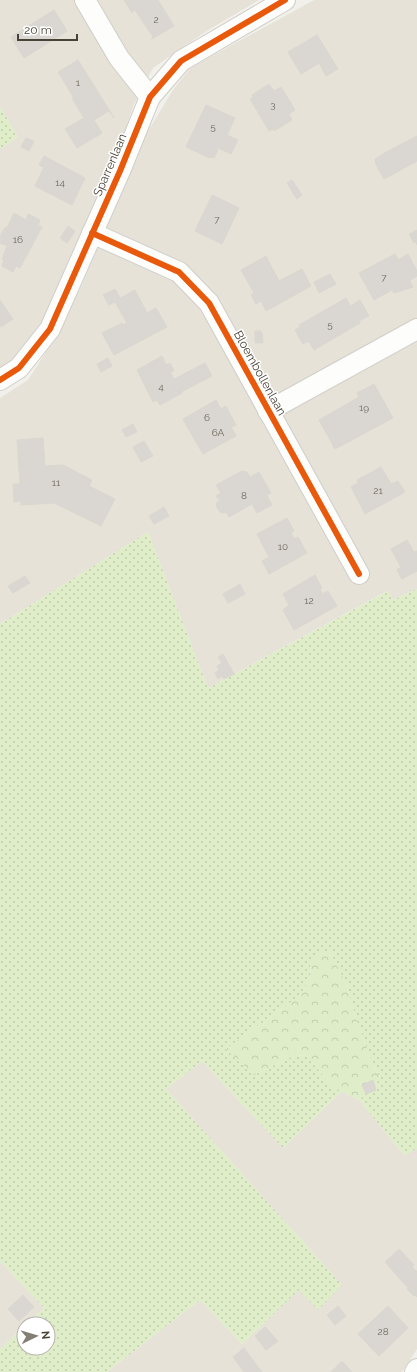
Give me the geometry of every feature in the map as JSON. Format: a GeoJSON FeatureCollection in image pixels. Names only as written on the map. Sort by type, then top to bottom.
{"type":"FeatureCollection","features":[{"type":"Feature","properties":{"kind":"street"},"geometry":{"type":"LineString","coordinates":[[85,0],[119,58],[150,97]]}},
{"type":"Feature","properties":{"kind":"street","name":"Sparrenlaan"},"geometry":{"type":"LineString","coordinates":[[0,380],[19,368],[50,329],[120,171],[150,97],[181,61],[285,0]]}},
{"type":"Feature","properties":{"kind":"street","name":"Bloembollenlaan"},"geometry":{"type":"LineString","coordinates":[[92,233],[179,272],[209,303],[359,574]]}},
{"type":"Feature","properties":{"kind":"street","name":"Bloembollenlaan"},"geometry":{"type":"LineString","coordinates":[[268,411],[417,329]]}},
{"type":"Feature","properties":{"kind":"shaded area"},"geometry":{"type":"Polygon","coordinates":[[[0,0],[259,0],[205,32],[153,68],[134,104],[111,171],[86,222],[36,334],[18,356],[0,371],[0,149],[18,137],[0,107],[0,0]]]}},
{"type":"Feature","properties":{"kind":"shaded area"},"geometry":{"type":"Polygon","coordinates":[[[314,0],[417,0],[417,589],[393,600],[387,591],[208,688],[148,532],[0,624],[0,398],[28,380],[58,333],[82,285],[145,136],[173,90],[190,68],[314,0]]]}},
{"type":"Feature","properties":{"kind":"shaded area"},"geometry":{"type":"Polygon","coordinates":[[[202,1061],[283,1148],[342,1091],[359,1100],[404,1155],[417,1149],[417,1349],[402,1372],[107,1372],[200,1300],[242,1344],[299,1290],[342,1285],[166,1089],[202,1061]]]}},
{"type":"Feature","properties":{"kind":"shaded area"},"geometry":{"type":"Polygon","coordinates":[[[0,1261],[44,1308],[36,1316],[16,1316],[16,1334],[0,1349],[0,1261]]]}},
{"type":"Feature","properties":{"kind":"green space"},"geometry":{"type":"Polygon","coordinates":[[[0,107],[18,137],[0,149],[0,107]]]}},
{"type":"Feature","properties":{"kind":"green space"},"geometry":{"type":"Polygon","coordinates":[[[148,532],[208,688],[388,591],[393,600],[417,589],[417,1149],[404,1155],[359,1100],[380,1079],[370,1057],[355,1015],[347,986],[329,950],[310,965],[311,979],[298,997],[226,1049],[254,1075],[295,1055],[307,1056],[333,1087],[342,1091],[283,1148],[202,1061],[166,1089],[342,1285],[318,1310],[299,1290],[242,1344],[200,1300],[107,1372],[0,1372],[0,1349],[16,1334],[16,1356],[56,1356],[56,1316],[36,1316],[44,1308],[0,1261],[0,624],[148,532]]]}},
{"type":"Feature","properties":{"kind":"green space"},"geometry":{"type":"Polygon","coordinates":[[[329,950],[347,986],[355,1015],[370,1057],[380,1079],[359,1100],[333,1087],[307,1056],[295,1055],[254,1075],[226,1049],[298,997],[311,979],[310,965],[315,954],[329,950]]]}},
{"type":"Feature","properties":{"kind":"building"},"geometry":{"type":"Polygon","coordinates":[[[124,0],[158,0],[174,26],[151,39],[153,37],[135,10],[132,13],[124,0]]]}},
{"type":"Feature","properties":{"kind":"building"},"geometry":{"type":"Polygon","coordinates":[[[54,10],[67,31],[24,58],[11,37],[54,10]]]}},
{"type":"Feature","properties":{"kind":"building"},"geometry":{"type":"Polygon","coordinates":[[[317,35],[338,69],[326,76],[319,63],[301,74],[288,52],[317,35]]]}},
{"type":"Feature","properties":{"kind":"building"},"geometry":{"type":"Polygon","coordinates":[[[78,60],[98,92],[76,105],[72,98],[74,98],[58,72],[78,60]]]}},
{"type":"Feature","properties":{"kind":"building"},"geometry":{"type":"Polygon","coordinates":[[[269,84],[274,91],[281,87],[295,110],[289,114],[292,120],[274,131],[273,129],[269,131],[250,99],[253,97],[252,95],[269,84]]]}},
{"type":"Feature","properties":{"kind":"building"},"geometry":{"type":"Polygon","coordinates":[[[98,92],[114,118],[109,111],[94,120],[102,133],[77,148],[65,129],[84,118],[76,105],[98,92]]]}},
{"type":"Feature","properties":{"kind":"building"},"geometry":{"type":"Polygon","coordinates":[[[206,105],[235,118],[227,135],[238,140],[231,154],[215,148],[218,150],[214,158],[210,158],[186,147],[206,105]]]}},
{"type":"Feature","properties":{"kind":"building"},"geometry":{"type":"Polygon","coordinates":[[[417,136],[417,161],[399,171],[388,151],[417,136]]]}},
{"type":"Feature","properties":{"kind":"building"},"geometry":{"type":"Polygon","coordinates":[[[26,138],[34,141],[29,151],[21,147],[26,138]]]}},
{"type":"Feature","properties":{"kind":"building"},"geometry":{"type":"Polygon","coordinates":[[[388,151],[399,171],[384,179],[375,163],[375,159],[388,151]]]}},
{"type":"Feature","properties":{"kind":"building"},"geometry":{"type":"Polygon","coordinates":[[[44,156],[85,178],[72,205],[35,186],[44,167],[39,165],[44,156]]]}},
{"type":"Feature","properties":{"kind":"building"},"geometry":{"type":"Polygon","coordinates":[[[292,180],[302,195],[297,199],[287,183],[292,180]]]}},
{"type":"Feature","properties":{"kind":"building"},"geometry":{"type":"Polygon","coordinates":[[[212,195],[239,208],[222,244],[195,231],[212,195]]]}},
{"type":"Feature","properties":{"kind":"building"},"geometry":{"type":"Polygon","coordinates":[[[14,213],[26,220],[28,214],[40,220],[38,225],[42,227],[20,268],[2,259],[7,246],[0,243],[1,234],[8,226],[14,213]]]}},
{"type":"Feature","properties":{"kind":"building"},"geometry":{"type":"Polygon","coordinates":[[[68,226],[75,231],[67,243],[60,238],[68,226]]]}},
{"type":"Feature","properties":{"kind":"building"},"geometry":{"type":"Polygon","coordinates":[[[417,230],[417,245],[416,242],[414,243],[409,234],[417,230]]]}},
{"type":"Feature","properties":{"kind":"building"},"geometry":{"type":"Polygon","coordinates":[[[395,254],[413,287],[394,293],[392,290],[374,300],[359,273],[395,254]]]}},
{"type":"Feature","properties":{"kind":"building"},"geometry":{"type":"Polygon","coordinates":[[[408,254],[417,271],[417,276],[409,281],[398,260],[408,254]]]}},
{"type":"Feature","properties":{"kind":"building"},"geometry":{"type":"Polygon","coordinates":[[[266,256],[279,281],[302,269],[311,286],[266,311],[261,301],[256,304],[251,295],[254,293],[241,270],[266,256]]]}},
{"type":"Feature","properties":{"kind":"building"},"geometry":{"type":"Polygon","coordinates":[[[4,260],[16,266],[13,272],[2,266],[4,260]]]}},
{"type":"Feature","properties":{"kind":"building"},"geometry":{"type":"Polygon","coordinates":[[[330,274],[336,284],[319,293],[314,282],[330,274]]]}},
{"type":"Feature","properties":{"kind":"building"},"geometry":{"type":"Polygon","coordinates":[[[115,289],[120,298],[135,290],[147,313],[156,308],[167,327],[114,355],[102,333],[122,323],[123,325],[127,323],[115,302],[109,305],[103,295],[115,289]]]}},
{"type":"Feature","properties":{"kind":"building"},"geometry":{"type":"Polygon","coordinates":[[[346,298],[360,323],[314,350],[299,325],[346,298]]]}},
{"type":"Feature","properties":{"kind":"building"},"geometry":{"type":"Polygon","coordinates":[[[0,300],[13,319],[1,327],[0,325],[0,300]]]}},
{"type":"Feature","properties":{"kind":"building"},"geometry":{"type":"Polygon","coordinates":[[[360,300],[369,316],[359,321],[350,306],[360,300]]]}},
{"type":"Feature","properties":{"kind":"building"},"geometry":{"type":"Polygon","coordinates":[[[300,327],[309,341],[303,344],[295,330],[300,327]]]}},
{"type":"Feature","properties":{"kind":"building"},"geometry":{"type":"Polygon","coordinates":[[[255,331],[261,331],[263,343],[255,343],[255,331]]]}},
{"type":"Feature","properties":{"kind":"building"},"geometry":{"type":"Polygon","coordinates":[[[162,356],[166,365],[170,363],[174,371],[170,372],[182,393],[160,405],[157,400],[153,402],[137,370],[162,356]]]}},
{"type":"Feature","properties":{"kind":"building"},"geometry":{"type":"Polygon","coordinates":[[[108,358],[112,366],[101,372],[97,364],[108,358]]]}},
{"type":"Feature","properties":{"kind":"building"},"geometry":{"type":"Polygon","coordinates":[[[205,363],[212,376],[181,392],[174,379],[205,363]]]}},
{"type":"Feature","properties":{"kind":"building"},"geometry":{"type":"Polygon","coordinates":[[[374,384],[393,418],[335,449],[319,420],[359,397],[357,393],[374,384]]]}},
{"type":"Feature","properties":{"kind":"building"},"geometry":{"type":"Polygon","coordinates":[[[216,400],[221,409],[226,406],[231,416],[193,437],[183,419],[216,400]]]}},
{"type":"Feature","properties":{"kind":"building"},"geometry":{"type":"Polygon","coordinates":[[[231,416],[236,425],[231,427],[236,436],[203,454],[193,437],[231,416]]]}},
{"type":"Feature","properties":{"kind":"building"},"geometry":{"type":"Polygon","coordinates":[[[133,424],[137,432],[126,437],[122,430],[133,424]]]}},
{"type":"Feature","properties":{"kind":"building"},"geometry":{"type":"Polygon","coordinates":[[[43,438],[45,466],[63,465],[92,480],[89,486],[115,499],[101,526],[54,503],[21,505],[21,501],[14,502],[13,484],[20,484],[17,440],[43,438]]]}},
{"type":"Feature","properties":{"kind":"building"},"geometry":{"type":"Polygon","coordinates":[[[144,441],[153,456],[141,462],[133,447],[144,441]]]}},
{"type":"Feature","properties":{"kind":"building"},"geometry":{"type":"Polygon","coordinates":[[[381,467],[391,484],[398,481],[405,492],[365,514],[351,487],[358,483],[357,480],[381,467]]]}},
{"type":"Feature","properties":{"kind":"building"},"geometry":{"type":"Polygon","coordinates":[[[242,471],[247,472],[250,477],[259,472],[271,493],[229,517],[226,512],[220,512],[216,506],[217,502],[220,501],[216,496],[221,493],[216,485],[242,471]]]}},
{"type":"Feature","properties":{"kind":"building"},"geometry":{"type":"Polygon","coordinates":[[[267,496],[272,505],[257,513],[252,504],[267,496]]]}},
{"type":"Feature","properties":{"kind":"building"},"geometry":{"type":"Polygon","coordinates":[[[164,507],[169,516],[154,524],[149,516],[164,507]]]}},
{"type":"Feature","properties":{"kind":"building"},"geometry":{"type":"Polygon","coordinates":[[[287,518],[294,531],[291,533],[294,539],[298,537],[307,553],[269,574],[262,561],[269,557],[257,534],[287,518]]]}},
{"type":"Feature","properties":{"kind":"building"},"geometry":{"type":"Polygon","coordinates":[[[407,540],[414,552],[417,551],[417,571],[402,579],[397,570],[401,567],[391,549],[407,540]]]}},
{"type":"Feature","properties":{"kind":"building"},"geometry":{"type":"Polygon","coordinates":[[[315,575],[322,588],[320,589],[322,594],[328,591],[337,606],[294,630],[283,610],[289,605],[283,594],[315,575]]]}},
{"type":"Feature","properties":{"kind":"building"},"geometry":{"type":"Polygon","coordinates":[[[25,576],[30,583],[13,593],[8,586],[25,576]]]}},
{"type":"Feature","properties":{"kind":"building"},"geometry":{"type":"Polygon","coordinates":[[[240,584],[245,594],[228,603],[223,594],[240,584]]]}},
{"type":"Feature","properties":{"kind":"building"},"geometry":{"type":"Polygon","coordinates":[[[223,654],[234,674],[224,679],[222,676],[218,679],[215,673],[219,670],[217,666],[222,663],[218,657],[223,654]]]}},
{"type":"Feature","properties":{"kind":"building"},"geometry":{"type":"Polygon","coordinates":[[[373,1080],[376,1090],[366,1094],[362,1085],[373,1080]]]}},
{"type":"Feature","properties":{"kind":"building"},"geometry":{"type":"Polygon","coordinates":[[[399,1249],[414,1265],[412,1267],[417,1271],[417,1297],[407,1289],[408,1288],[385,1262],[399,1249]]]}},
{"type":"Feature","properties":{"kind":"building"},"geometry":{"type":"Polygon","coordinates":[[[23,1295],[34,1307],[24,1316],[16,1316],[16,1318],[8,1309],[23,1295]]]}},
{"type":"Feature","properties":{"kind":"building"},"geometry":{"type":"Polygon","coordinates":[[[338,1306],[346,1316],[335,1325],[327,1315],[338,1306]]]}},
{"type":"Feature","properties":{"kind":"building"},"geometry":{"type":"Polygon","coordinates":[[[388,1306],[408,1328],[379,1356],[358,1334],[388,1306]]]}},
{"type":"Feature","properties":{"kind":"building"},"geometry":{"type":"Polygon","coordinates":[[[265,1327],[278,1341],[266,1350],[255,1336],[265,1327]]]}},
{"type":"Feature","properties":{"kind":"building"},"geometry":{"type":"Polygon","coordinates":[[[244,1348],[262,1372],[244,1372],[233,1357],[244,1348]]]}},
{"type":"Feature","properties":{"kind":"building"},"geometry":{"type":"Polygon","coordinates":[[[342,1361],[352,1372],[331,1372],[342,1361]]]}},
{"type":"Feature","properties":{"kind":"cycle path"},"geometry":{"type":"LineString","coordinates":[[0,380],[19,368],[50,329],[120,171],[150,97],[181,61],[285,0]]}},
{"type":"Feature","properties":{"kind":"cycle path"},"geometry":{"type":"LineString","coordinates":[[92,233],[179,272],[209,303],[359,574]]}}]}
